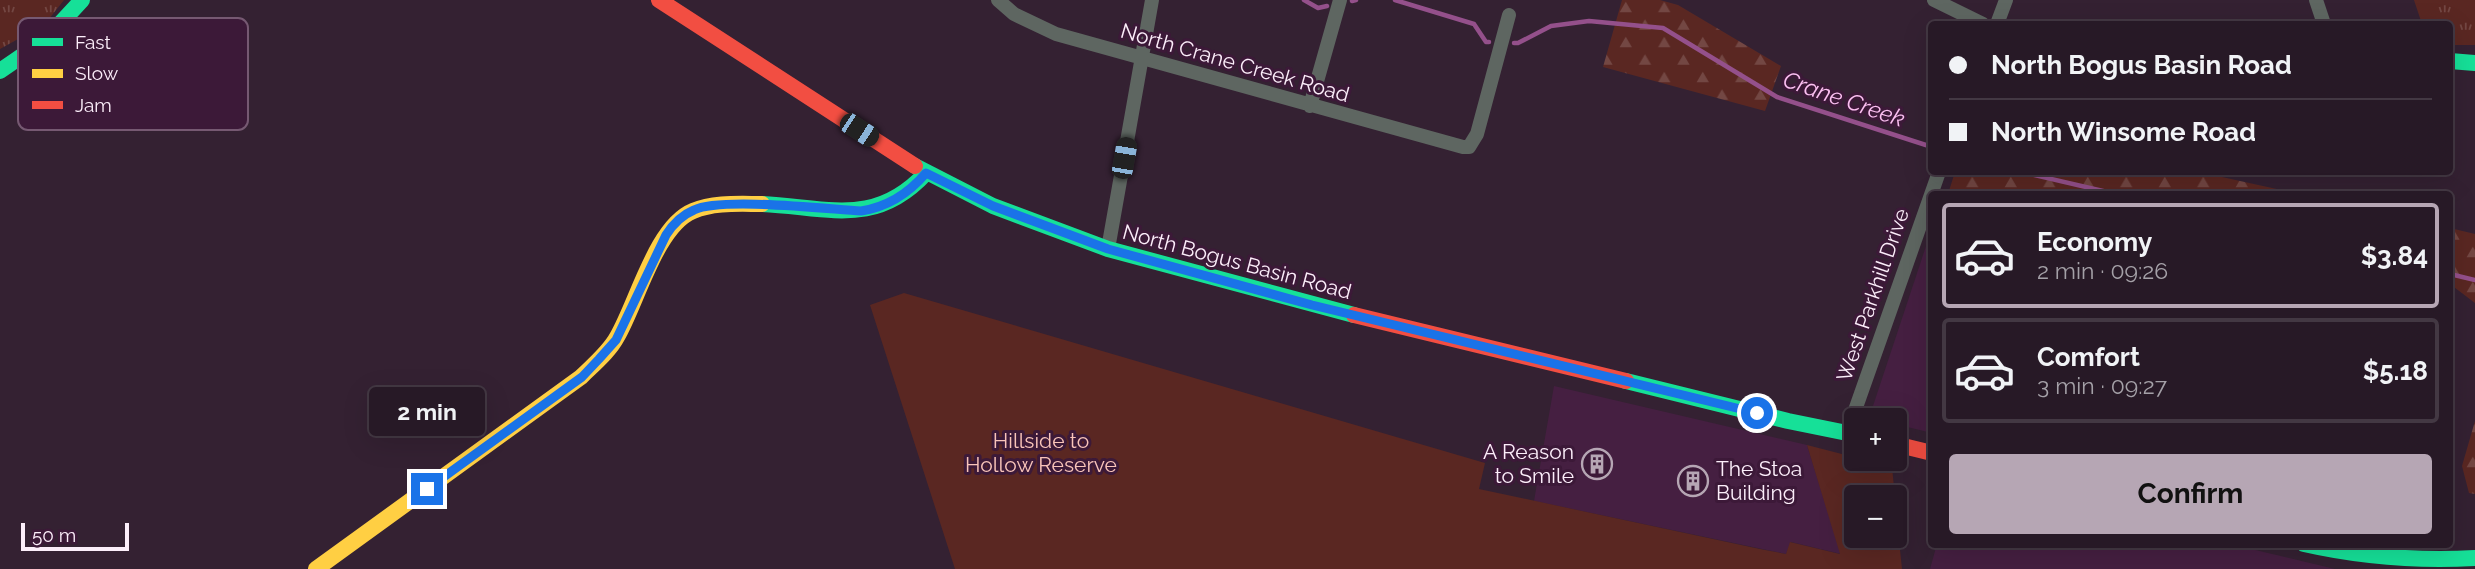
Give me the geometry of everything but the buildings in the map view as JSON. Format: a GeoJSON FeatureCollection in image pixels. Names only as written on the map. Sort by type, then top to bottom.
{"type":"FeatureCollection","features":[{"type":"Feature","properties":{"kind":"street"},"geometry":{"type":"LineString","coordinates":[[68,18],[82,0]]}},
{"type":"Feature","properties":{"kind":"street","name":"North Bogus Basin Road"},"geometry":{"type":"LineString","coordinates":[[659,0],[926,173],[993,206],[1108,249],[1312,305],[1844,432]]}},
{"type":"Feature","properties":{"kind":"street","name":"North Crane Creek Road"},"geometry":{"type":"LineString","coordinates":[[998,0],[1014,14],[1055,34],[1452,146],[1469,147],[1477,134],[1509,15]]}},
{"type":"Feature","properties":{"kind":"street"},"geometry":{"type":"LineString","coordinates":[[1108,249],[1152,0]]}},
{"type":"Feature","properties":{"kind":"street"},"geometry":{"type":"LineString","coordinates":[[1310,106],[1340,0]]}},
{"type":"Feature","properties":{"kind":"street"},"geometry":{"type":"LineString","coordinates":[[1934,0],[1977,21]]}},
{"type":"Feature","properties":{"kind":"street"},"geometry":{"type":"LineString","coordinates":[[1998,21],[2006,0]]}},
{"type":"Feature","properties":{"kind":"street"},"geometry":{"type":"LineString","coordinates":[[2316,0],[2323,21]]}},
{"type":"Feature","properties":{"kind":"street"},"geometry":{"type":"LineString","coordinates":[[2453,61],[2475,63]]}},
{"type":"Feature","properties":{"kind":"street"},"geometry":{"type":"LineString","coordinates":[[0,71],[18,62]]}},
{"type":"Feature","properties":{"kind":"street"},"geometry":{"type":"LineString","coordinates":[[316,569],[582,377],[616,340],[666,235],[676,221],[695,209],[728,204],[861,211],[876,208],[915,186],[926,173]]}},
{"type":"Feature","properties":{"kind":"street","name":"West Parkhill Drive"},"geometry":{"type":"LineString","coordinates":[[1861,408],[1928,205]]}},
{"type":"Feature","properties":{"kind":"street"},"geometry":{"type":"LineString","coordinates":[[1907,447],[1928,452]]}},
{"type":"Feature","properties":{"kind":"street"},"geometry":{"type":"LineString","coordinates":[[2326,548],[2420,564],[2475,558]]}},
{"type":"Feature","properties":{"kind":"shaded area"},"geometry":{"type":"Polygon","coordinates":[[[1928,240],[1928,432],[1907,427],[1907,408],[1873,408],[1928,240]]]}},
{"type":"Feature","properties":{"kind":"shaded area"},"geometry":{"type":"Polygon","coordinates":[[[1554,386],[1807,445],[1841,554],[1791,542],[1786,554],[1534,501],[1554,386]]]}},
{"type":"Feature","properties":{"kind":"shaded area"},"geometry":{"type":"Polygon","coordinates":[[[1936,548],[2247,548],[2335,569],[1930,569],[1936,548]]]}},
{"type":"Feature","properties":{"kind":"green space"},"geometry":{"type":"Polygon","coordinates":[[[0,0],[64,0],[50,18],[18,18],[18,39],[0,49],[0,0]]]}},
{"type":"Feature","properties":{"kind":"green space"},"geometry":{"type":"Polygon","coordinates":[[[1622,0],[1660,0],[1678,5],[1781,66],[1765,111],[1603,67],[1622,0]]]}},
{"type":"Feature","properties":{"kind":"green space"},"geometry":{"type":"Polygon","coordinates":[[[2414,0],[2475,0],[2475,45],[2453,45],[2453,21],[2421,21],[2414,0]]]}},
{"type":"Feature","properties":{"kind":"green space"},"geometry":{"type":"Polygon","coordinates":[[[1954,175],[2213,175],[2286,191],[1949,191],[1954,175]]]}},
{"type":"Feature","properties":{"kind":"green space"},"geometry":{"type":"Polygon","coordinates":[[[2453,229],[2475,234],[2475,303],[2453,286],[2453,229]]]}},
{"type":"Feature","properties":{"kind":"green space","name":"Hillside to Hollow Reserve"},"geometry":{"type":"Polygon","coordinates":[[[904,293],[1485,463],[1479,489],[1786,554],[1790,542],[1840,554],[1807,445],[1844,455],[1844,471],[1892,471],[1894,485],[1844,485],[1844,548],[1900,548],[1902,569],[955,569],[870,305],[904,293]]]}},
{"type":"Feature","properties":{"kind":"green space"},"geometry":{"type":"Polygon","coordinates":[[[2475,421],[2475,494],[2469,493],[2462,466],[2475,421]]]}},
{"type":"Feature","properties":{"kind":"waterway","name":"Crane Creek"},"geometry":{"type":"LineString","coordinates":[[1304,0],[1318,8],[1327,6]]}},
{"type":"Feature","properties":{"kind":"waterway","name":"Crane Creek"},"geometry":{"type":"LineString","coordinates":[[1352,1],[1356,0]]}},
{"type":"Feature","properties":{"kind":"waterway","name":"Crane Creek"},"geometry":{"type":"LineString","coordinates":[[1395,0],[1474,24],[1486,42],[1489,42]]}},
{"type":"Feature","properties":{"kind":"waterway","name":"Crane Creek"},"geometry":{"type":"LineString","coordinates":[[1514,43],[1551,26],[1589,21],[1663,28],[1777,97],[1928,146]]}},
{"type":"Feature","properties":{"kind":"waterway","name":"Crane Creek"},"geometry":{"type":"LineString","coordinates":[[2034,175],[2103,191]]}},
{"type":"Feature","properties":{"kind":"waterway","name":"Crane Creek"},"geometry":{"type":"LineString","coordinates":[[2453,275],[2475,280]]}},
{"type":"Feature","properties":{"kind":"traffic: fast"},"geometry":{"type":"LineString","coordinates":[[65,18],[82,0]]}},
{"type":"Feature","properties":{"kind":"traffic: fast"},"geometry":{"type":"LineString","coordinates":[[0,71],[18,59]]}},
{"type":"Feature","properties":{"kind":"traffic: fast"},"geometry":{"type":"LineString","coordinates":[[2453,61],[2475,63]]}},
{"type":"Feature","properties":{"kind":"traffic: fast"},"geometry":{"type":"LineString","coordinates":[[915,166],[993,206],[1108,249],[1354,315]]}},
{"type":"Feature","properties":{"kind":"traffic: fast"},"geometry":{"type":"LineString","coordinates":[[762,204],[829,210],[869,208],[907,190],[926,173]]}},
{"type":"Feature","properties":{"kind":"traffic: fast"},"geometry":{"type":"LineString","coordinates":[[1626,381],[1844,432]]}},
{"type":"Feature","properties":{"kind":"traffic: fast"},"geometry":{"type":"LineString","coordinates":[[2326,548],[2389,557],[2475,558]]}},
{"type":"Feature","properties":{"kind":"traffic: slow"},"geometry":{"type":"LineString","coordinates":[[316,569],[581,377],[596,363],[617,337],[658,248],[680,219],[693,211],[710,206],[762,204]]}},
{"type":"Feature","properties":{"kind":"traffic: jam"},"geometry":{"type":"LineString","coordinates":[[659,0],[915,166]]}},
{"type":"Feature","properties":{"kind":"traffic: jam"},"geometry":{"type":"LineString","coordinates":[[1354,315],[1626,381]]}},
{"type":"Feature","properties":{"kind":"traffic: jam"},"geometry":{"type":"LineString","coordinates":[[1907,447],[1928,452]]}},
{"type":"Feature","properties":{"kind":"place","name":"A Reason to Smile"},"geometry":{"type":"Point","coordinates":[1597,464]}},
{"type":"Feature","properties":{"kind":"place","name":"The Stoa Building"},"geometry":{"type":"Point","coordinates":[1693,481]}},
{"type":"Feature","properties":{"kind":"route"},"geometry":{"type":"LineString","coordinates":[[427,489],[582,377],[616,340],[666,235],[676,221],[695,209],[728,204],[861,211],[876,208],[899,197],[915,186],[926,173],[993,206],[1108,249],[1312,305],[1757,413]]}}]}
